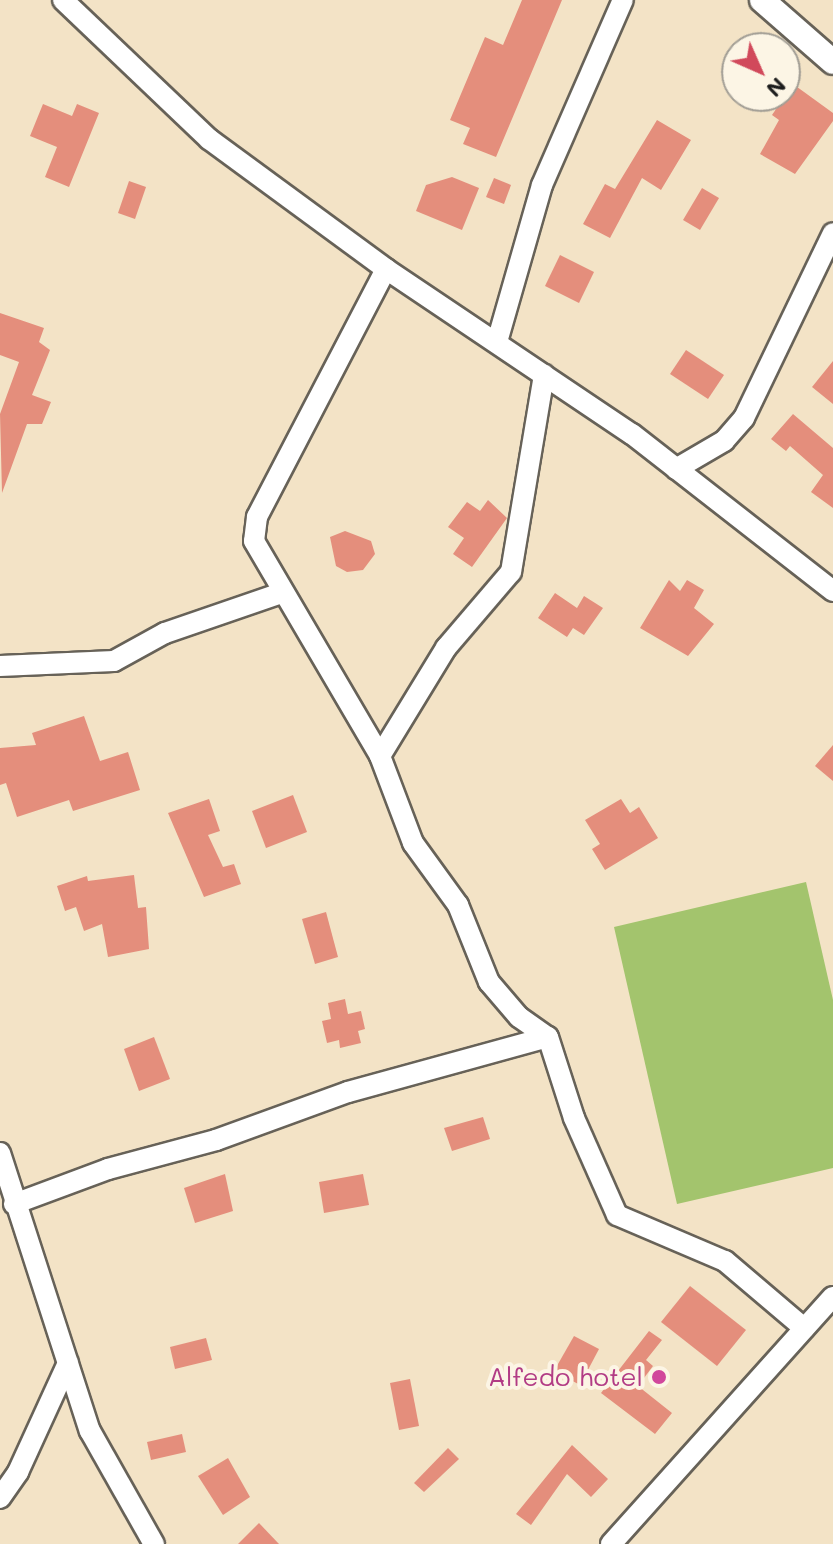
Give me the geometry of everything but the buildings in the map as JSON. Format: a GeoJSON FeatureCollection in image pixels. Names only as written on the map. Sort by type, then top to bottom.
{"type":"FeatureCollection","features":[{"type":"Feature","properties":{"kind":"street"},"geometry":{"type":"LineString","coordinates":[[63,0],[209,139],[386,269],[497,342],[762,531],[833,591]]}},
{"type":"Feature","properties":{"kind":"street"},"geometry":{"type":"LineString","coordinates":[[497,342],[542,185],[623,0]]}},
{"type":"Feature","properties":{"kind":"street"},"geometry":{"type":"LineString","coordinates":[[762,0],[833,62]]}},
{"type":"Feature","properties":{"kind":"street"},"geometry":{"type":"LineString","coordinates":[[676,469],[724,441],[744,418],[833,233]]}},
{"type":"Feature","properties":{"kind":"street"},"geometry":{"type":"LineString","coordinates":[[386,269],[254,526],[258,552],[380,756],[413,843],[458,905],[489,982],[519,1017],[548,1037],[580,1132],[617,1215],[734,1266],[804,1328]]}},
{"type":"Feature","properties":{"kind":"street"},"geometry":{"type":"LineString","coordinates":[[380,756],[446,648],[511,572],[544,375]]}},
{"type":"Feature","properties":{"kind":"street"},"geometry":{"type":"LineString","coordinates":[[0,666],[114,661],[165,633],[281,593]]}},
{"type":"Feature","properties":{"kind":"street"},"geometry":{"type":"LineString","coordinates":[[14,1204],[108,1169],[216,1140],[348,1092],[548,1037]]}},
{"type":"Feature","properties":{"kind":"street"},"geometry":{"type":"LineString","coordinates":[[0,1153],[90,1431],[154,1544]]}},
{"type":"Feature","properties":{"kind":"street"},"geometry":{"type":"LineString","coordinates":[[611,1544],[833,1297]]}},
{"type":"Feature","properties":{"kind":"street"},"geometry":{"type":"LineString","coordinates":[[0,1498],[34,1439],[68,1363]]}},
{"type":"Feature","properties":{"kind":"green space"},"geometry":{"type":"Polygon","coordinates":[[[806,882],[833,1000],[833,1168],[677,1204],[614,927],[806,882]]]}},
{"type":"Feature","properties":{"kind":"place","name":"Alfedo hotel"},"geometry":{"type":"Point","coordinates":[659,1377]}}]}
